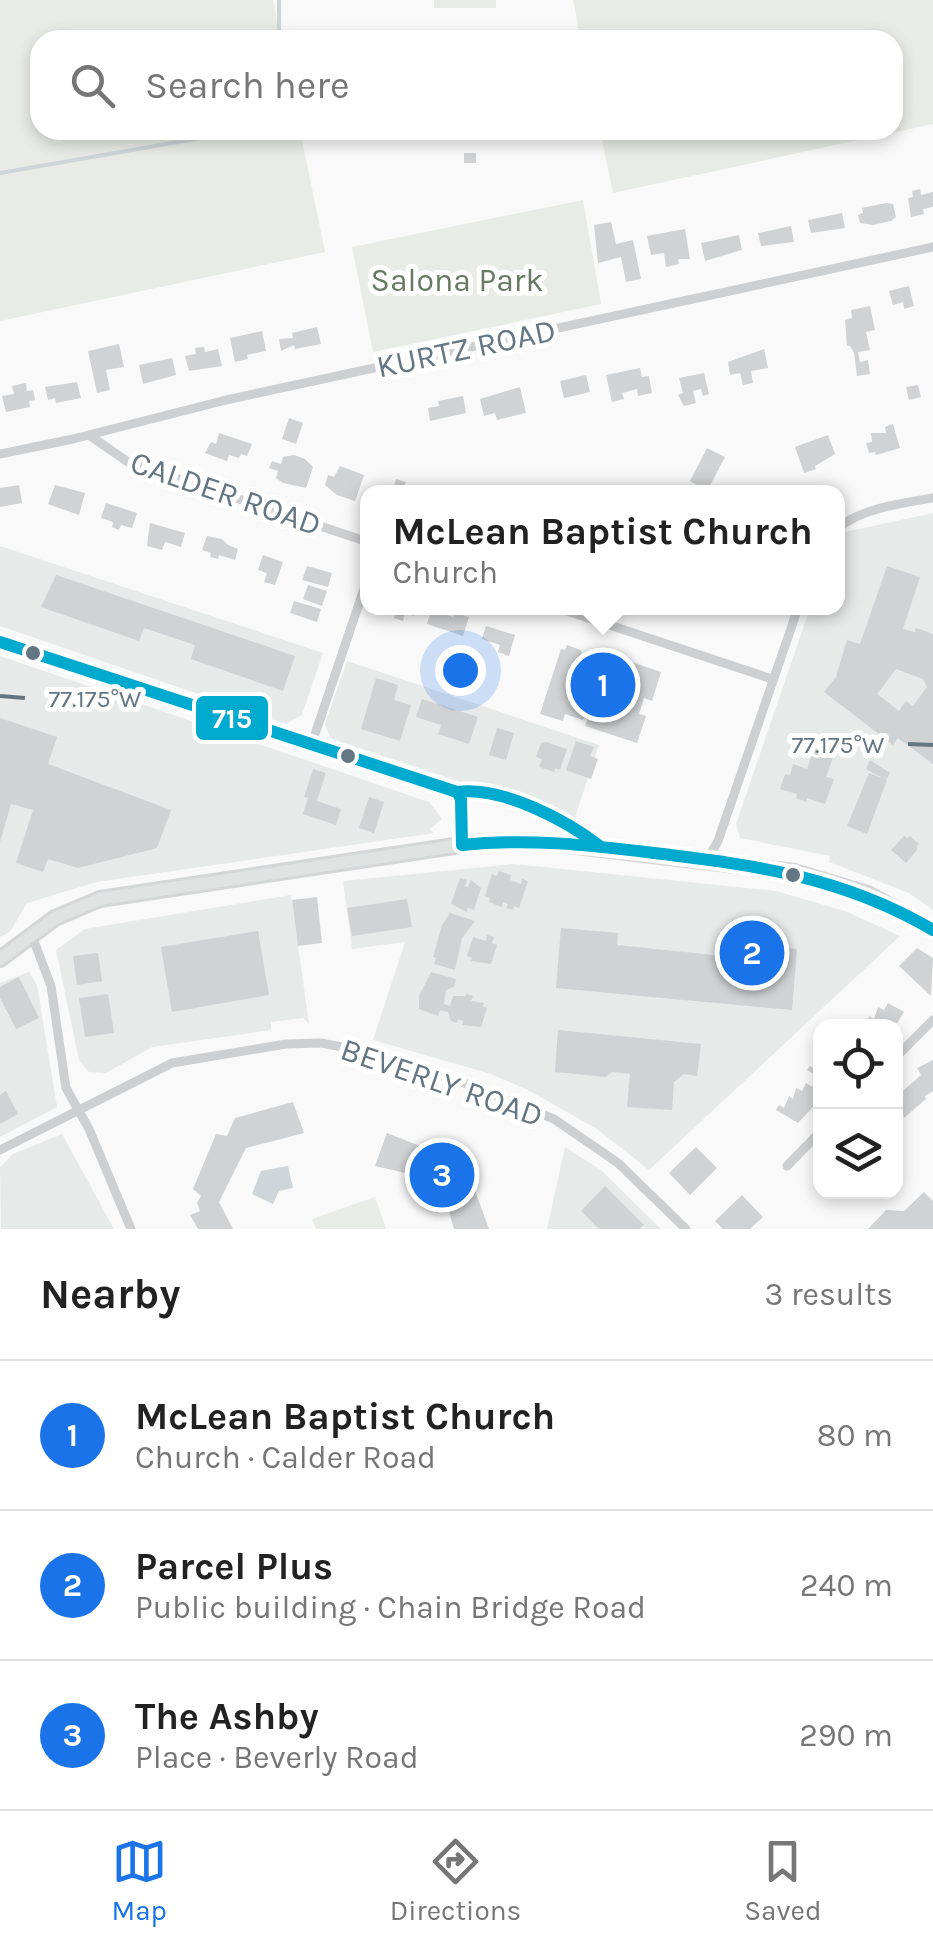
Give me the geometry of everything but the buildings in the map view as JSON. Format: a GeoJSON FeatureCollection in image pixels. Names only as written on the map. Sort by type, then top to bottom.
{"type":"FeatureCollection","features":[{"type":"Feature","properties":{"kind":"main road"},"geometry":{"type":"LineString","coordinates":[[0,959],[68,911],[109,897],[462,845],[520,840],[794,872],[882,900],[933,930]]}},
{"type":"Feature","properties":{"kind":"street","name":"KURTZ ROAD"},"geometry":{"type":"LineString","coordinates":[[0,454],[226,400],[933,247]]}},
{"type":"Feature","properties":{"kind":"street","name":"CALDER ROAD"},"geometry":{"type":"LineString","coordinates":[[90,435],[128,462],[360,539]]}},
{"type":"Feature","properties":{"kind":"street"},"geometry":{"type":"LineString","coordinates":[[845,525],[871,512],[933,498]]}},
{"type":"Feature","properties":{"kind":"street"},"geometry":{"type":"LineString","coordinates":[[311,746],[360,601]]}},
{"type":"Feature","properties":{"kind":"street"},"geometry":{"type":"LineString","coordinates":[[579,615],[772,679]]}},
{"type":"Feature","properties":{"kind":"street"},"geometry":{"type":"LineString","coordinates":[[708,860],[718,841],[795,615]]}},
{"type":"Feature","properties":{"kind":"street"},"geometry":{"type":"LineString","coordinates":[[0,642],[457,792],[480,791],[531,806],[564,820],[600,847]]}},
{"type":"Feature","properties":{"kind":"street"},"geometry":{"type":"LineString","coordinates":[[457,792],[461,798],[462,845]]}},
{"type":"Feature","properties":{"kind":"street"},"geometry":{"type":"LineString","coordinates":[[32,936],[51,986],[66,1088],[131,1229]]}},
{"type":"Feature","properties":{"kind":"street"},"geometry":{"type":"LineString","coordinates":[[903,1051],[933,1020]]}},
{"type":"Feature","properties":{"kind":"street","name":"BEVERLY ROAD"},"geometry":{"type":"LineString","coordinates":[[0,1150],[150,1072],[191,1058],[294,1043],[339,1046],[467,1084],[554,1119],[618,1163],[686,1229]]}},
{"type":"Feature","properties":{"kind":"street"},"geometry":{"type":"LineString","coordinates":[[787,1166],[813,1139]]}},
{"type":"Feature","properties":{"kind":"shaded area"},"geometry":{"type":"Polygon","coordinates":[[[933,513],[933,910],[909,893],[829,862],[830,856],[740,838],[736,824],[808,615],[845,615],[845,532],[933,513]]]}},
{"type":"Feature","properties":{"kind":"shaded area"},"geometry":{"type":"Polygon","coordinates":[[[0,546],[323,653],[302,715],[286,724],[0,626],[0,546]]]}},
{"type":"Feature","properties":{"kind":"shaded area"},"geometry":{"type":"Polygon","coordinates":[[[0,656],[429,802],[442,819],[430,829],[434,833],[97,882],[27,903],[10,932],[0,937],[0,656]]]}},
{"type":"Feature","properties":{"kind":"shaded area"},"geometry":{"type":"Polygon","coordinates":[[[347,661],[599,745],[574,820],[330,738],[325,724],[347,661]]]}},
{"type":"Feature","properties":{"kind":"shaded area"},"geometry":{"type":"Polygon","coordinates":[[[514,864],[776,891],[845,911],[900,936],[649,1170],[597,1129],[528,1090],[491,1074],[373,1040],[405,942],[352,949],[343,881],[514,864]]]}},
{"type":"Feature","properties":{"kind":"shaded area"},"geometry":{"type":"Polygon","coordinates":[[[291,895],[309,1024],[303,1018],[271,1022],[271,1030],[152,1047],[106,1073],[89,1072],[79,1060],[56,950],[85,929],[291,895]]]}},
{"type":"Feature","properties":{"kind":"shaded area"},"geometry":{"type":"Polygon","coordinates":[[[29,972],[37,985],[57,1107],[0,1137],[0,983],[29,972]]]}},
{"type":"Feature","properties":{"kind":"shaded area"},"geometry":{"type":"Polygon","coordinates":[[[62,1134],[114,1229],[1,1229],[0,1167],[13,1154],[62,1134]]]}},
{"type":"Feature","properties":{"kind":"shaded area"},"geometry":{"type":"Polygon","coordinates":[[[565,1147],[601,1170],[661,1229],[547,1229],[565,1147]]]}},
{"type":"Feature","properties":{"kind":"shaded area"},"geometry":{"type":"Polygon","coordinates":[[[288,1166],[293,1188],[279,1191],[273,1204],[252,1194],[261,1171],[288,1166]]]}},
{"type":"Feature","properties":{"kind":"green space","name":"Salona Park"},"geometry":{"type":"Polygon","coordinates":[[[0,0],[273,0],[279,30],[30,30],[30,140],[302,140],[325,252],[0,321],[0,0]]]}},
{"type":"Feature","properties":{"kind":"green space"},"geometry":{"type":"Polygon","coordinates":[[[434,0],[496,0],[496,8],[434,8],[434,0]]]}},
{"type":"Feature","properties":{"kind":"green space"},"geometry":{"type":"Polygon","coordinates":[[[573,0],[933,0],[933,124],[903,130],[903,30],[579,30],[573,0]]]}},
{"type":"Feature","properties":{"kind":"green space"},"geometry":{"type":"Polygon","coordinates":[[[602,140],[859,140],[613,193],[602,140]]]}},
{"type":"Feature","properties":{"kind":"green space","name":"Salona Park"},"geometry":{"type":"Polygon","coordinates":[[[583,200],[601,304],[373,352],[352,247],[583,200]]]}},
{"type":"Feature","properties":{"kind":"green space"},"geometry":{"type":"Polygon","coordinates":[[[375,1197],[386,1229],[316,1229],[312,1219],[375,1197]]]}},
{"type":"Feature","properties":{"kind":"waterway"},"geometry":{"type":"LineString","coordinates":[[279,0],[279,30]]}},
{"type":"Feature","properties":{"kind":"waterway"},"geometry":{"type":"LineString","coordinates":[[0,173],[190,140]]}},
{"type":"Feature","properties":{"kind":"transit line","name":"715"},"geometry":{"type":"LineString","coordinates":[[0,642],[457,792],[494,794],[513,800],[552,816],[601,847]]}},
{"type":"Feature","properties":{"kind":"transit line","name":"715"},"geometry":{"type":"LineString","coordinates":[[457,792],[461,799],[462,845],[582,845],[763,869],[866,897],[933,930]]}},
{"type":"Feature","properties":{"kind":"place","name":"McLean Baptist Church"},"geometry":{"type":"Point","coordinates":[603,685]}},
{"type":"Feature","properties":{"kind":"place","name":"Parcel Plus"},"geometry":{"type":"Point","coordinates":[752,953]}},
{"type":"Feature","properties":{"kind":"place","name":"The Ashby"},"geometry":{"type":"Point","coordinates":[442,1175]}}]}
